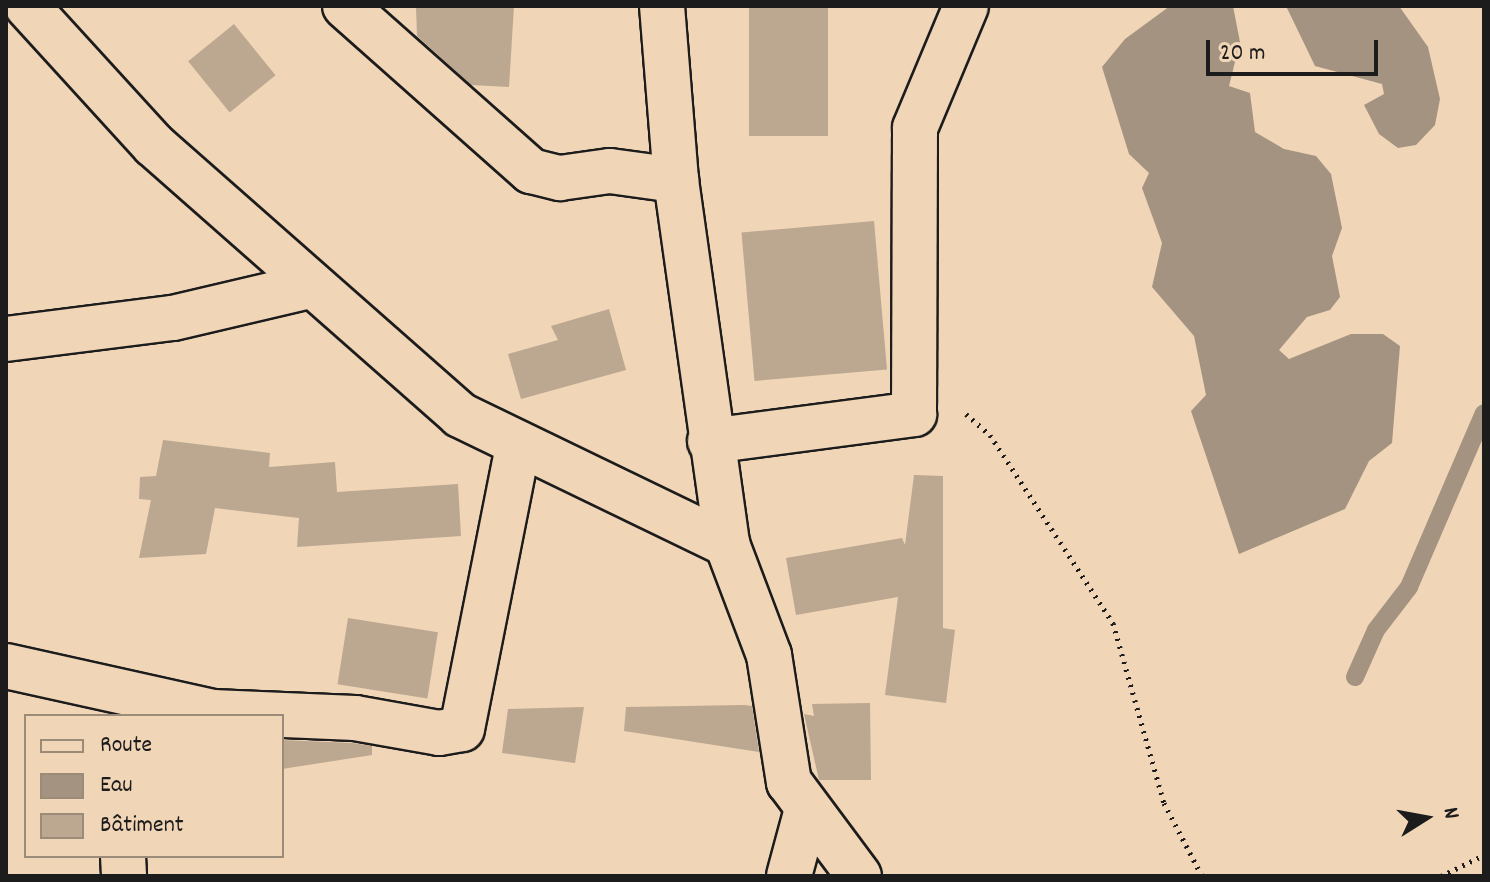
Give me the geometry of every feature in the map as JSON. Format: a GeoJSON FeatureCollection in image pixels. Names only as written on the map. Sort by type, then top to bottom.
{"type":"FeatureCollection","features":[{"type":"Feature","properties":{"kind":"street"},"geometry":{"type":"LineString","coordinates":[[27,6],[154,145],[309,286],[460,415],[518,447],[727,544]]}},
{"type":"Feature","properties":{"kind":"street"},"geometry":{"type":"LineString","coordinates":[[345,6],[531,171],[560,178],[610,171],[676,180]]}},
{"type":"Feature","properties":{"kind":"street"},"geometry":{"type":"LineString","coordinates":[[662,6],[676,180],[710,441],[727,544],[769,655],[789,782],[806,813],[859,876]]}},
{"type":"Feature","properties":{"kind":"street"},"geometry":{"type":"LineString","coordinates":[[710,441],[914,414],[915,128],[966,6]]}},
{"type":"Feature","properties":{"kind":"street"},"geometry":{"type":"LineString","coordinates":[[6,339],[173,318],[309,286]]}},
{"type":"Feature","properties":{"kind":"street"},"geometry":{"type":"LineString","coordinates":[[284,715],[355,718],[439,733],[462,729],[518,447]]}},
{"type":"Feature","properties":{"kind":"street"},"geometry":{"type":"LineString","coordinates":[[6,666],[130,707],[260,714]]}},
{"type":"Feature","properties":{"kind":"street"},"geometry":{"type":"LineString","coordinates":[[789,876],[806,813]]}},
{"type":"Feature","properties":{"kind":"path"},"geometry":{"type":"LineString","coordinates":[[914,414],[965,414],[978,422],[1113,623],[1164,803],[1202,876]]}},
{"type":"Feature","properties":{"kind":"path"},"geometry":{"type":"LineString","coordinates":[[1441,876],[1484,855]]}},
{"type":"Feature","properties":{"kind":"water"},"geometry":{"type":"Polygon","coordinates":[[[1170,6],[1233,6],[1240,42],[1229,86],[1250,93],[1255,132],[1284,149],[1316,156],[1331,174],[1342,228],[1332,256],[1340,297],[1330,310],[1307,317],[1279,350],[1289,359],[1351,334],[1383,334],[1400,346],[1392,443],[1369,461],[1345,509],[1239,554],[1191,411],[1206,395],[1194,336],[1152,287],[1162,243],[1142,188],[1149,173],[1129,154],[1102,67],[1125,39],[1170,6]]]}},
{"type":"Feature","properties":{"kind":"water"},"geometry":{"type":"Polygon","coordinates":[[[1286,6],[1399,6],[1428,47],[1440,99],[1435,125],[1416,145],[1398,148],[1379,134],[1364,105],[1384,94],[1382,84],[1315,66],[1286,6]]]}},
{"type":"Feature","properties":{"kind":"building"},"geometry":{"type":"Polygon","coordinates":[[[416,6],[514,6],[509,87],[471,85],[417,36],[416,6]]]}},
{"type":"Feature","properties":{"kind":"building"},"geometry":{"type":"Polygon","coordinates":[[[749,6],[828,6],[828,136],[749,136],[749,6]]]}},
{"type":"Feature","properties":{"kind":"building"},"geometry":{"type":"Polygon","coordinates":[[[234,24],[276,75],[230,112],[188,61],[234,24]]]}},
{"type":"Feature","properties":{"kind":"building"},"geometry":{"type":"Polygon","coordinates":[[[874,221],[887,369],[754,381],[742,233],[874,221]]]}},
{"type":"Feature","properties":{"kind":"building"},"geometry":{"type":"Polygon","coordinates":[[[609,309],[626,370],[521,399],[508,354],[558,340],[551,326],[609,309]]]}},
{"type":"Feature","properties":{"kind":"building"},"geometry":{"type":"Polygon","coordinates":[[[163,440],[270,453],[269,467],[335,462],[337,492],[458,484],[461,536],[297,547],[299,518],[215,508],[206,554],[139,558],[151,500],[139,499],[140,477],[156,476],[163,440]]]}},
{"type":"Feature","properties":{"kind":"building"},"geometry":{"type":"Polygon","coordinates":[[[914,475],[943,476],[943,628],[955,630],[946,703],[885,695],[898,597],[796,615],[786,558],[902,538],[905,545],[914,475]]]}},
{"type":"Feature","properties":{"kind":"building"},"geometry":{"type":"Polygon","coordinates":[[[348,618],[438,632],[427,698],[338,684],[348,618]]]}},
{"type":"Feature","properties":{"kind":"building"},"geometry":{"type":"Polygon","coordinates":[[[870,703],[871,780],[819,780],[804,714],[814,716],[812,704],[870,703]]]}},
{"type":"Feature","properties":{"kind":"building"},"geometry":{"type":"Polygon","coordinates":[[[752,706],[759,752],[624,731],[626,707],[752,706]]]}},
{"type":"Feature","properties":{"kind":"building"},"geometry":{"type":"Polygon","coordinates":[[[584,707],[575,763],[502,753],[508,709],[584,707]]]}},
{"type":"Feature","properties":{"kind":"building"},"geometry":{"type":"Polygon","coordinates":[[[284,740],[372,746],[372,755],[284,769],[284,740]]]}},
{"type":"Feature","properties":{"kind":"waterway"},"geometry":{"type":"LineString","coordinates":[[1355,677],[1376,630],[1409,587],[1484,413]]}}]}
